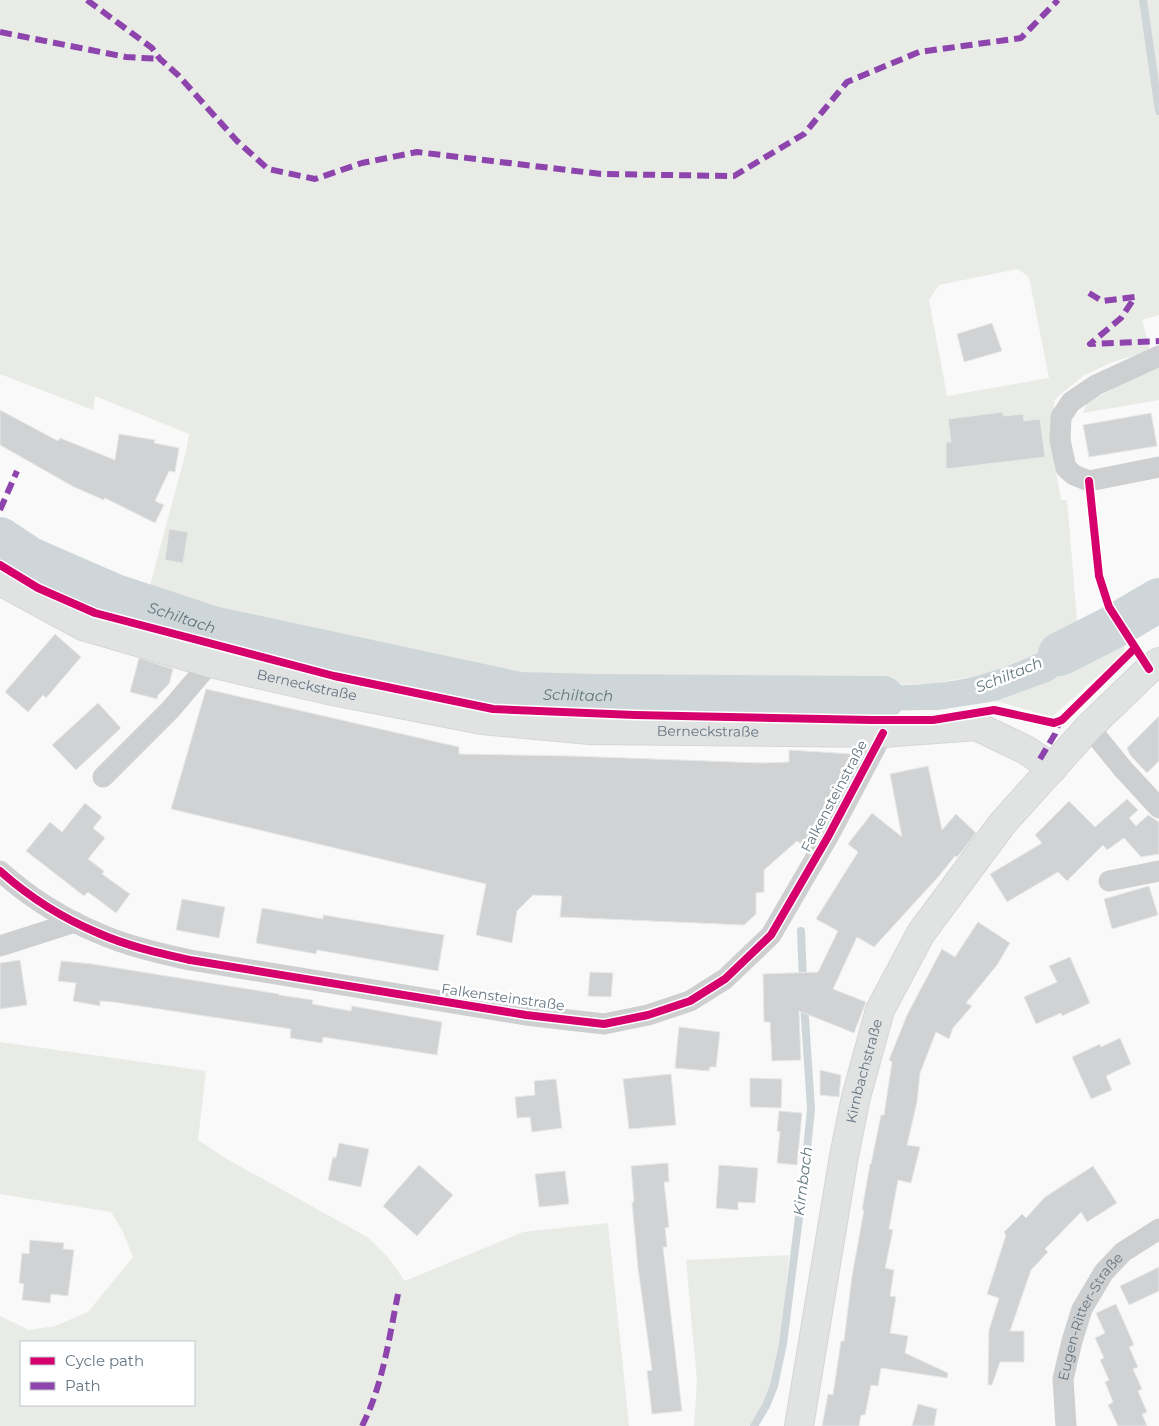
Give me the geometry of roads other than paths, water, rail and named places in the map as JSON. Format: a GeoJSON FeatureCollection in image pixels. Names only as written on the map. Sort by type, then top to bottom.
{"type":"FeatureCollection","features":[{"type":"Feature","properties":{"kind":"main road","name":"Berneckstraße"},"geometry":{"type":"LineString","coordinates":[[0,581],[83,626],[210,663],[328,690],[482,720],[590,730],[883,733],[976,726],[1026,750],[1053,768]]}},
{"type":"Feature","properties":{"kind":"main road"},"geometry":{"type":"LineString","coordinates":[[1053,768],[1088,727],[1149,669],[1159,662]]}},
{"type":"Feature","properties":{"kind":"main road","name":"Kirnbachstraße"},"geometry":{"type":"LineString","coordinates":[[799,1426],[849,1130],[880,1010],[921,933],[1002,824],[1053,768]]}},
{"type":"Feature","properties":{"kind":"street"},"geometry":{"type":"LineString","coordinates":[[1159,356],[1096,385],[1071,402],[1061,417],[1060,440],[1066,468],[1074,475],[1089,481],[1159,467]]}},
{"type":"Feature","properties":{"kind":"street"},"geometry":{"type":"LineString","coordinates":[[103,777],[171,709],[210,663]]}},
{"type":"Feature","properties":{"kind":"street"},"geometry":{"type":"LineString","coordinates":[[1088,727],[1159,808]]}},
{"type":"Feature","properties":{"kind":"street","name":"Falkensteinstraße"},"geometry":{"type":"LineString","coordinates":[[0,871],[18,887],[44,905],[75,922],[98,934],[146,950],[190,960],[526,1015],[604,1024],[648,1015],[690,1001],[725,979],[771,935],[829,835],[883,733]]}},
{"type":"Feature","properties":{"kind":"street"},"geometry":{"type":"LineString","coordinates":[[1109,881],[1159,870]]}},
{"type":"Feature","properties":{"kind":"street"},"geometry":{"type":"LineString","coordinates":[[0,946],[75,922]]}},
{"type":"Feature","properties":{"kind":"street","name":"Eugen-Ritter-Straße"},"geometry":{"type":"LineString","coordinates":[[1066,1426],[1063,1379],[1082,1309],[1104,1272],[1122,1252],[1159,1230]]}},
{"type":"Feature","properties":{"kind":"water"},"geometry":{"type":"Polygon","coordinates":[[[1159,583],[1159,616],[1133,631],[1118,607],[1159,583]]]}},
{"type":"Feature","properties":{"kind":"water"},"geometry":{"type":"Polygon","coordinates":[[[1107,616],[1121,640],[1076,664],[1051,681],[996,701],[939,710],[823,711],[823,686],[926,684],[967,678],[1002,668],[1033,655],[1107,616]]]}},
{"type":"Feature","properties":{"kind":"waterway"},"geometry":{"type":"LineString","coordinates":[[1143,0],[1159,111]]}},
{"type":"Feature","properties":{"kind":"waterway","name":"Schiltach"},"geometry":{"type":"LineString","coordinates":[[0,539],[30,559],[115,596],[212,628],[519,694],[883,698]]}},
{"type":"Feature","properties":{"kind":"waterway","name":"Schiltach"},"geometry":{"type":"LineString","coordinates":[[1060,654],[1113,627],[1159,600]]}},
{"type":"Feature","properties":{"kind":"waterway","name":"Kirnbach"},"geometry":{"type":"LineString","coordinates":[[801,931],[803,982]]}},
{"type":"Feature","properties":{"kind":"waterway","name":"Kirnbach"},"geometry":{"type":"LineString","coordinates":[[754,1426],[766,1406],[774,1386],[783,1344],[804,1178],[811,1109],[804,1003]]}}]}
